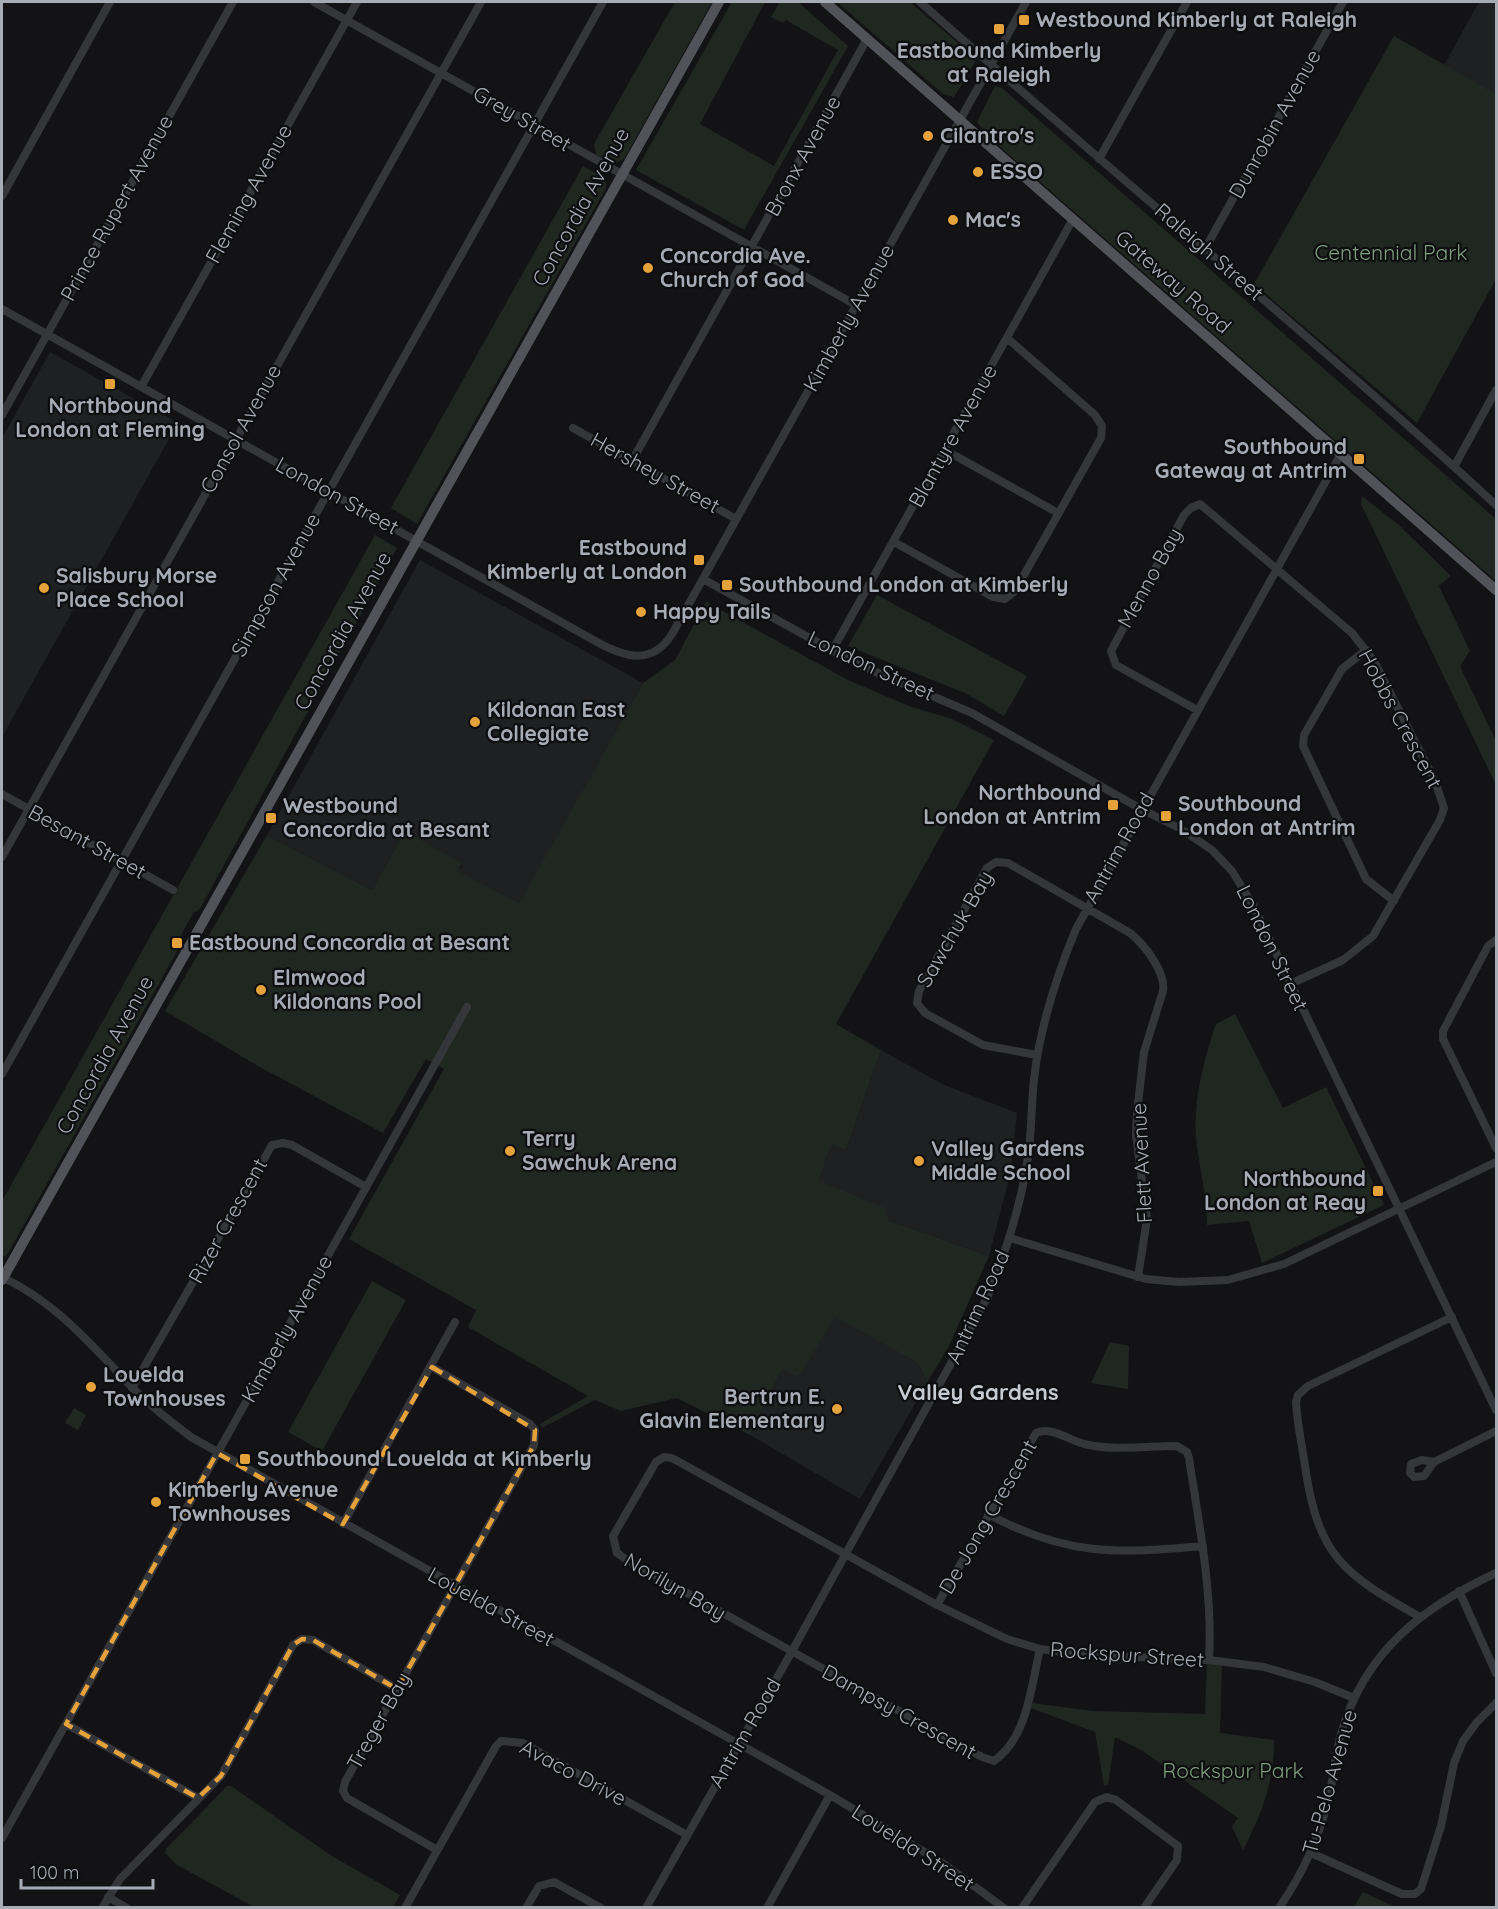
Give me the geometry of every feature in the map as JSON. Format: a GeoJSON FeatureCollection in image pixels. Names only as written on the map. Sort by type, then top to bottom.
{"type":"FeatureCollection","features":[{"type":"Feature","properties":{"kind":"main road","name":"Concordia Avenue"},"geometry":{"type":"LineString","coordinates":[[2,1278],[720,2]]}},
{"type":"Feature","properties":{"kind":"main road","name":"Gateway Road"},"geometry":{"type":"LineString","coordinates":[[825,2],[1497,590]]}},
{"type":"Feature","properties":{"kind":"street"},"geometry":{"type":"LineString","coordinates":[[2,196],[110,2]]}},
{"type":"Feature","properties":{"kind":"street","name":"Prince Rupert Avenue"},"geometry":{"type":"LineString","coordinates":[[2,415],[233,2]]}},
{"type":"Feature","properties":{"kind":"street","name":"Grey Street"},"geometry":{"type":"LineString","coordinates":[[314,2],[856,305]]}},
{"type":"Feature","properties":{"kind":"street","name":"Fleming Avenue"},"geometry":{"type":"LineString","coordinates":[[141,387],[357,2]]}},
{"type":"Feature","properties":{"kind":"street","name":"Consol Avenue"},"geometry":{"type":"LineString","coordinates":[[2,857],[482,2]]}},
{"type":"Feature","properties":{"kind":"street","name":"Simpson Avenue"},"geometry":{"type":"LineString","coordinates":[[2,1074],[603,2]]}},
{"type":"Feature","properties":{"kind":"street","name":"Raleigh Street"},"geometry":{"type":"LineString","coordinates":[[920,2],[1099,159],[1206,247],[1497,505]]}},
{"type":"Feature","properties":{"kind":"street","name":"Kimberly Avenue"},"geometry":{"type":"LineString","coordinates":[[672,634],[1026,2]]}},
{"type":"Feature","properties":{"kind":"street"},"geometry":{"type":"LineString","coordinates":[[1099,159],[1187,2]]}},
{"type":"Feature","properties":{"kind":"street","name":"Dunrobin Avenue"},"geometry":{"type":"LineString","coordinates":[[1206,247],[1343,2]]}},
{"type":"Feature","properties":{"kind":"street","name":"Bronx Avenue"},"geometry":{"type":"LineString","coordinates":[[632,461],[867,39]]}},
{"type":"Feature","properties":{"kind":"street","name":"Blantyre Avenue"},"geometry":{"type":"LineString","coordinates":[[832,651],[1073,219]]}},
{"type":"Feature","properties":{"kind":"street","name":"London Street"},"geometry":{"type":"LineString","coordinates":[[2,309],[621,655],[634,657],[657,650],[672,634]]}},
{"type":"Feature","properties":{"kind":"street"},"geometry":{"type":"LineString","coordinates":[[894,542],[993,597],[1005,599],[1015,591],[1101,438],[1102,426],[1095,415],[1007,338]]}},
{"type":"Feature","properties":{"kind":"street"},"geometry":{"type":"LineString","coordinates":[[1454,467],[1497,390]]}},
{"type":"Feature","properties":{"kind":"street","name":"Hershey Street"},"geometry":{"type":"LineString","coordinates":[[573,428],[736,519]]}},
{"type":"Feature","properties":{"kind":"street"},"geometry":{"type":"LineString","coordinates":[[945,450],[1058,513]]}},
{"type":"Feature","properties":{"kind":"street","name":"Antrim Road"},"geometry":{"type":"LineString","coordinates":[[646,1908],[791,1653],[987,1298],[1010,1238],[1029,1157],[1037,1055],[1057,977],[1087,907],[1341,454]]}},
{"type":"Feature","properties":{"kind":"street","name":"Menno Bay"},"geometry":{"type":"LineString","coordinates":[[1197,710],[1116,665],[1111,651],[1184,515],[1191,507],[1200,504],[1276,568]]}},
{"type":"Feature","properties":{"kind":"street","name":"Hobbs Crescent"},"geometry":{"type":"LineString","coordinates":[[1276,568],[1352,633],[1374,661],[1435,781],[1444,808],[1440,820],[1373,936],[1343,960],[1290,984]]}},
{"type":"Feature","properties":{"kind":"street","name":"London Street"},"geometry":{"type":"LineString","coordinates":[[704,579],[832,651],[972,713],[1197,839],[1232,871],[1253,905],[1497,1410]]}},
{"type":"Feature","properties":{"kind":"street"},"geometry":{"type":"LineString","coordinates":[[1366,650],[1342,669],[1304,735],[1303,746],[1366,879],[1394,901]]}},
{"type":"Feature","properties":{"kind":"street","name":"Besant Street"},"geometry":{"type":"LineString","coordinates":[[2,794],[173,890]]}},
{"type":"Feature","properties":{"kind":"street","name":"Sawchuk Bay"},"geometry":{"type":"LineString","coordinates":[[1037,1055],[983,1045],[926,1013],[917,1003],[917,997],[991,864],[1008,863],[1087,907]]}},
{"type":"Feature","properties":{"kind":"street","name":"Flett Avenue"},"geometry":{"type":"LineString","coordinates":[[1087,907],[1138,939],[1164,986],[1144,1052],[1138,1102],[1136,1135],[1147,1219],[1138,1277]]}},
{"type":"Feature","properties":{"kind":"street"},"geometry":{"type":"LineString","coordinates":[[1497,940],[1488,946],[1443,1030],[1443,1039],[1497,1148]]}},
{"type":"Feature","properties":{"kind":"street","name":"Kimberly Avenue"},"geometry":{"type":"LineString","coordinates":[[2,1838],[467,1007]]}},
{"type":"Feature","properties":{"kind":"street","name":"Rizer Crescent"},"geometry":{"type":"LineString","coordinates":[[132,1388],[272,1145],[283,1143],[292,1145],[366,1187]]}},
{"type":"Feature","properties":{"kind":"street"},"geometry":{"type":"LineString","coordinates":[[1010,1238],[1138,1277],[1207,1282],[1256,1274],[1292,1261],[1497,1162]]}},
{"type":"Feature","properties":{"kind":"street","name":"Louelda Street"},"geometry":{"type":"LineString","coordinates":[[2,1278],[24,1287],[63,1316],[87,1337],[132,1388],[173,1424],[217,1453],[830,1795],[941,1862],[1004,1908]]}},
{"type":"Feature","properties":{"kind":"street"},"geometry":{"type":"LineString","coordinates":[[1420,1617],[1362,1583],[1343,1566],[1326,1542],[1312,1508],[1296,1402],[1298,1395],[1308,1386],[1452,1317]]}},
{"type":"Feature","properties":{"kind":"street"},"geometry":{"type":"LineString","coordinates":[[343,1524],[455,1322]]}},
{"type":"Feature","properties":{"kind":"street","name":"Treger Bay"},"geometry":{"type":"LineString","coordinates":[[432,1367],[530,1424],[536,1435],[534,1445],[345,1782],[343,1791],[347,1798],[436,1850]]}},
{"type":"Feature","properties":{"kind":"street","name":"De Jong Crescent"},"geometry":{"type":"LineString","coordinates":[[937,1605],[1031,1438],[1040,1431],[1102,1447],[1177,1446],[1186,1452],[1189,1458],[1203,1546],[1211,1609],[1209,1660]]}},
{"type":"Feature","properties":{"kind":"street"},"geometry":{"type":"LineString","coordinates":[[1434,1462],[1497,1431]]}},
{"type":"Feature","properties":{"kind":"street","name":"Norilyn Bay"},"geometry":{"type":"LineString","coordinates":[[791,1653],[617,1553],[613,1536],[656,1462],[664,1457],[681,1461],[846,1553]]}},
{"type":"Feature","properties":{"kind":"street"},"geometry":{"type":"LineString","coordinates":[[988,1514],[1036,1538],[1074,1548],[1125,1552],[1203,1546]]}},
{"type":"Feature","properties":{"kind":"street","name":"Rockspur Street"},"geometry":{"type":"LineString","coordinates":[[846,1553],[937,1605],[992,1633],[1040,1648],[1085,1655],[1209,1660],[1264,1667],[1315,1682],[1354,1698]]}},
{"type":"Feature","properties":{"kind":"street","name":"Tu-Pelo Avenue"},"geometry":{"type":"LineString","coordinates":[[1279,1908],[1311,1853],[1324,1817],[1341,1733],[1354,1698],[1390,1646],[1420,1617],[1459,1591],[1497,1573]]}},
{"type":"Feature","properties":{"kind":"street"},"geometry":{"type":"LineString","coordinates":[[1459,1591],[1497,1673]]}},
{"type":"Feature","properties":{"kind":"street"},"geometry":{"type":"LineString","coordinates":[[102,1908],[120,1879],[221,1776],[293,1645],[302,1639],[313,1640],[397,1689]]}},
{"type":"Feature","properties":{"kind":"street","name":"Dampsy Crescent"},"geometry":{"type":"LineString","coordinates":[[791,1653],[982,1757],[994,1761],[1004,1754],[1022,1721],[1040,1648]]}},
{"type":"Feature","properties":{"kind":"street"},"geometry":{"type":"LineString","coordinates":[[1311,1853],[1402,1894],[1415,1894],[1421,1889],[1426,1877],[1441,1826],[1450,1778],[1463,1741],[1477,1722],[1497,1703]]}},
{"type":"Feature","properties":{"kind":"street"},"geometry":{"type":"LineString","coordinates":[[66,1724],[198,1798]]}},
{"type":"Feature","properties":{"kind":"street","name":"Avaco Drive"},"geometry":{"type":"LineString","coordinates":[[405,1908],[495,1746],[501,1741],[510,1740],[523,1743],[687,1835]]}},
{"type":"Feature","properties":{"kind":"street"},"geometry":{"type":"LineString","coordinates":[[767,1908],[830,1795]]}},
{"type":"Feature","properties":{"kind":"street"},"geometry":{"type":"LineString","coordinates":[[1022,1908],[1095,1802],[1107,1797],[1116,1800],[1178,1846],[1177,1860],[1144,1908]]}},
{"type":"Feature","properties":{"kind":"street"},"geometry":{"type":"LineString","coordinates":[[526,1908],[539,1886],[554,1882],[601,1908]]}},
{"type":"Feature","properties":{"kind":"street"},"geometry":{"type":"LineString","coordinates":[[108,1897],[127,1908]]}},
{"type":"Feature","properties":{"kind":"highlighted area"},"geometry":{"type":"Polygon","coordinates":[[[432,1367],[535,1430],[534,1445],[397,1689],[313,1640],[302,1639],[293,1645],[221,1776],[198,1798],[66,1724],[217,1453],[343,1524],[432,1367]]]}},
{"type":"Feature","properties":{"kind":"shaded area"},"geometry":{"type":"Polygon","coordinates":[[[1479,2],[1496,2],[1496,94],[1443,67],[1479,2]]]}},
{"type":"Feature","properties":{"kind":"shaded area","name":"Salisbury Morse Place School"},"geometry":{"type":"Polygon","coordinates":[[[50,352],[178,423],[2,737],[2,438],[50,352]]]}},
{"type":"Feature","properties":{"kind":"shaded area","name":"Kildonan East Collegiate"},"geometry":{"type":"Polygon","coordinates":[[[420,560],[643,683],[519,904],[457,871],[462,866],[460,864],[401,838],[372,890],[267,835],[420,560]]]}},
{"type":"Feature","properties":{"kind":"shaded area","name":"Valley Gardens Middle School"},"geometry":{"type":"Polygon","coordinates":[[[881,1050],[942,1084],[1017,1113],[1011,1171],[989,1256],[888,1220],[819,1181],[831,1145],[846,1150],[881,1050]]]}},
{"type":"Feature","properties":{"kind":"shaded area","name":"Bertrun E. Glavin Elementary"},"geometry":{"type":"Polygon","coordinates":[[[835,1316],[918,1363],[927,1383],[860,1499],[750,1435],[782,1369],[803,1371],[835,1316]]]}},
{"type":"Feature","properties":{"kind":"green space"},"geometry":{"type":"Polygon","coordinates":[[[675,2],[712,2],[624,159],[613,164],[596,155],[594,144],[675,2]]]}},
{"type":"Feature","properties":{"kind":"green space"},"geometry":{"type":"Polygon","coordinates":[[[732,2],[765,2],[700,124],[774,166],[838,50],[786,20],[783,23],[771,17],[780,2],[798,2],[848,46],[744,230],[636,170],[732,2]]]}},
{"type":"Feature","properties":{"kind":"green space"},"geometry":{"type":"Polygon","coordinates":[[[837,2],[910,2],[971,54],[975,62],[954,97],[943,94],[837,2]]]}},
{"type":"Feature","properties":{"kind":"green space","name":"Centennial Park"},"geometry":{"type":"Polygon","coordinates":[[[1394,36],[1496,94],[1496,279],[1417,423],[1254,284],[1394,36]]]}},
{"type":"Feature","properties":{"kind":"green space"},"geometry":{"type":"Polygon","coordinates":[[[995,86],[1002,88],[1496,519],[1496,581],[990,138],[977,122],[995,86]]]}},
{"type":"Feature","properties":{"kind":"green space"},"geometry":{"type":"Polygon","coordinates":[[[583,166],[606,179],[606,188],[417,524],[391,508],[583,166]]]}},
{"type":"Feature","properties":{"kind":"green space"},"geometry":{"type":"Polygon","coordinates":[[[1362,496],[1400,526],[1451,576],[1439,586],[1470,651],[1460,666],[1496,741],[1496,785],[1361,504],[1362,496]]]}},
{"type":"Feature","properties":{"kind":"green space"},"geometry":{"type":"Polygon","coordinates":[[[375,535],[397,548],[200,909],[193,913],[177,943],[180,946],[6,1257],[2,1255],[2,1201],[375,535]]]}},
{"type":"Feature","properties":{"kind":"green space"},"geometry":{"type":"Polygon","coordinates":[[[877,595],[1027,676],[1004,716],[967,694],[848,646],[877,595]]]}},
{"type":"Feature","properties":{"kind":"green space"},"geometry":{"type":"Polygon","coordinates":[[[706,602],[848,680],[909,706],[952,719],[994,740],[836,1024],[881,1050],[846,1150],[831,1145],[819,1181],[885,1208],[888,1220],[989,1256],[949,1346],[927,1383],[918,1363],[835,1317],[803,1371],[797,1376],[782,1369],[750,1435],[677,1398],[621,1411],[595,1400],[542,1428],[540,1424],[588,1396],[468,1327],[476,1310],[349,1239],[444,1069],[426,1059],[383,1133],[258,1066],[165,1011],[267,835],[372,890],[401,838],[412,835],[462,863],[458,871],[519,903],[643,683],[675,660],[706,602]]]}},
{"type":"Feature","properties":{"kind":"green space"},"geometry":{"type":"Polygon","coordinates":[[[1235,1014],[1283,1108],[1326,1087],[1384,1205],[1262,1263],[1249,1221],[1207,1225],[1196,1138],[1198,1094],[1216,1024],[1235,1014]]]}},
{"type":"Feature","properties":{"kind":"green space"},"geometry":{"type":"Polygon","coordinates":[[[372,1281],[406,1300],[322,1451],[288,1432],[372,1281]]]}},
{"type":"Feature","properties":{"kind":"green space"},"geometry":{"type":"Polygon","coordinates":[[[1110,1342],[1129,1346],[1128,1389],[1091,1383],[1110,1342]]]}},
{"type":"Feature","properties":{"kind":"green space"},"geometry":{"type":"Polygon","coordinates":[[[74,1408],[86,1415],[78,1430],[65,1423],[74,1408]]]}},
{"type":"Feature","properties":{"kind":"green space","name":"Rockspur Park"},"geometry":{"type":"Polygon","coordinates":[[[1207,1663],[1222,1664],[1220,1733],[1274,1740],[1274,1755],[1266,1797],[1243,1850],[1232,1827],[1238,1818],[1141,1750],[1115,1737],[1108,1785],[1104,1786],[1095,1732],[1031,1708],[1032,1703],[1093,1711],[1205,1714],[1207,1663]]]}},
{"type":"Feature","properties":{"kind":"green space"},"geometry":{"type":"Polygon","coordinates":[[[227,1786],[231,1786],[332,1856],[400,1895],[393,1907],[254,1907],[177,1865],[165,1853],[166,1849],[227,1786]]]}},
{"type":"Feature","properties":{"kind":"green space"},"geometry":{"type":"Polygon","coordinates":[[[1363,1892],[1395,1907],[1354,1907],[1363,1892]]]}},
{"type":"Feature","properties":{"kind":"place","name":"Westbound Kimberly at Raleigh"},"geometry":{"type":"Point","coordinates":[1024,20]}},
{"type":"Feature","properties":{"kind":"place","name":"Eastbound Kimberly at Raleigh"},"geometry":{"type":"Point","coordinates":[999,29]}},
{"type":"Feature","properties":{"kind":"place","name":"Cilantro's"},"geometry":{"type":"Point","coordinates":[928,136]}},
{"type":"Feature","properties":{"kind":"place","name":"ESSO"},"geometry":{"type":"Point","coordinates":[978,172]}},
{"type":"Feature","properties":{"kind":"place","name":"Mac's"},"geometry":{"type":"Point","coordinates":[953,220]}},
{"type":"Feature","properties":{"kind":"place","name":"Concordia Ave. Church of God"},"geometry":{"type":"Point","coordinates":[648,268]}},
{"type":"Feature","properties":{"kind":"place","name":"Northbound London at Fleming"},"geometry":{"type":"Point","coordinates":[110,384]}},
{"type":"Feature","properties":{"kind":"place","name":"Southbound Gateway at Antrim"},"geometry":{"type":"Point","coordinates":[1359,459]}},
{"type":"Feature","properties":{"kind":"place","name":"Eastbound Kimberly at London"},"geometry":{"type":"Point","coordinates":[699,560]}},
{"type":"Feature","properties":{"kind":"place","name":"Southbound London at Kimberly"},"geometry":{"type":"Point","coordinates":[727,585]}},
{"type":"Feature","properties":{"kind":"place","name":"Salisbury Morse Place School"},"geometry":{"type":"Point","coordinates":[44,588]}},
{"type":"Feature","properties":{"kind":"place","name":"Happy Tails"},"geometry":{"type":"Point","coordinates":[641,612]}},
{"type":"Feature","properties":{"kind":"place","name":"Kildonan East Collegiate"},"geometry":{"type":"Point","coordinates":[475,722]}},
{"type":"Feature","properties":{"kind":"place","name":"Northbound London at Antrim"},"geometry":{"type":"Point","coordinates":[1113,805]}},
{"type":"Feature","properties":{"kind":"place","name":"Southbound London at Antrim"},"geometry":{"type":"Point","coordinates":[1166,816]}},
{"type":"Feature","properties":{"kind":"place","name":"Westbound Concordia at Besant"},"geometry":{"type":"Point","coordinates":[271,818]}},
{"type":"Feature","properties":{"kind":"place","name":"Eastbound Concordia at Besant"},"geometry":{"type":"Point","coordinates":[177,943]}},
{"type":"Feature","properties":{"kind":"place","name":"Elmwood Kildonans Pool"},"geometry":{"type":"Point","coordinates":[261,990]}},
{"type":"Feature","properties":{"kind":"place","name":"Terry Sawchuk Arena"},"geometry":{"type":"Point","coordinates":[510,1151]}},
{"type":"Feature","properties":{"kind":"place","name":"Valley Gardens Middle School"},"geometry":{"type":"Point","coordinates":[919,1161]}},
{"type":"Feature","properties":{"kind":"place","name":"Northbound London at Reay"},"geometry":{"type":"Point","coordinates":[1378,1191]}},
{"type":"Feature","properties":{"kind":"place","name":"Louelda Townhouses"},"geometry":{"type":"Point","coordinates":[91,1387]}},
{"type":"Feature","properties":{"kind":"place","name":"Bertrun E. Glavin Elementary"},"geometry":{"type":"Point","coordinates":[837,1409]}},
{"type":"Feature","properties":{"kind":"place","name":"Southbound Louelda at Kimberly"},"geometry":{"type":"Point","coordinates":[245,1459]}},
{"type":"Feature","properties":{"kind":"place","name":"Kimberly Avenue Townhouses"},"geometry":{"type":"Point","coordinates":[156,1502]}},
{"type":"Feature","properties":{"kind":"district","name":"Valley Gardens"},"geometry":{"type":"Point","coordinates":[978,1392]}}]}
